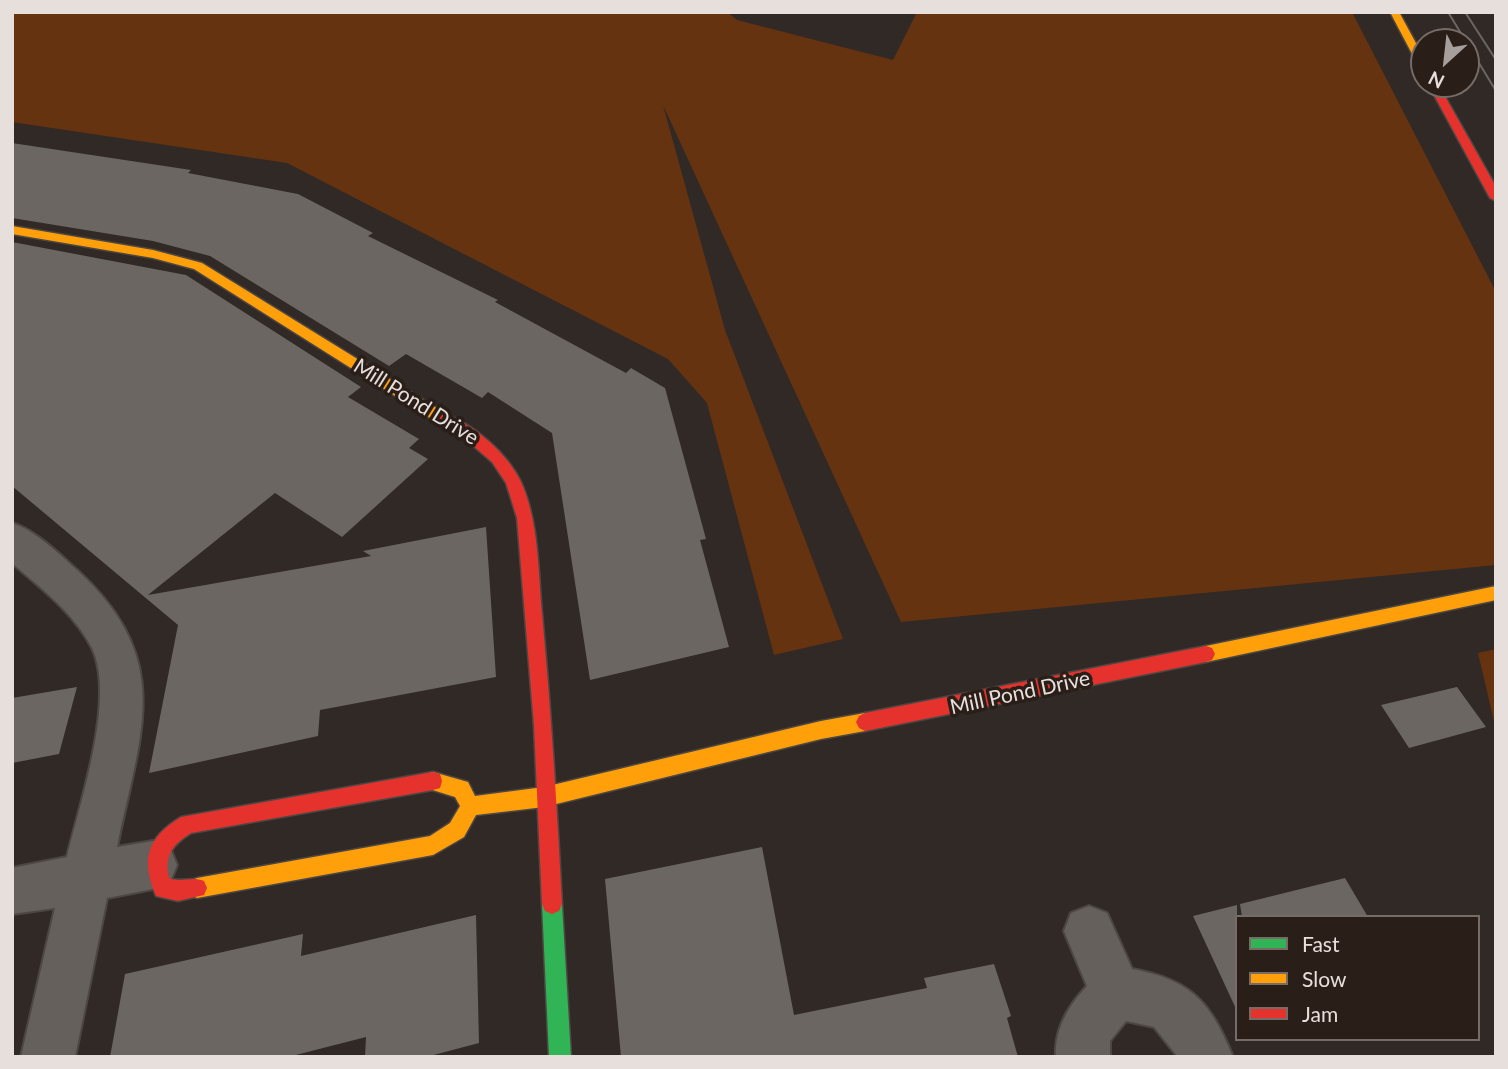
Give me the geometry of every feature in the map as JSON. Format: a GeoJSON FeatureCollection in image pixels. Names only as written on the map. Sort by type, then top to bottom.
{"type":"FeatureCollection","features":[{"type":"Feature","properties":{"kind":"main road"},"geometry":{"type":"LineString","coordinates":[[1394,12],[1410,41]]}},
{"type":"Feature","properties":{"kind":"main road"},"geometry":{"type":"LineString","coordinates":[[1441,98],[1496,198]]}},
{"type":"Feature","properties":{"kind":"main road","name":"Mill Pond Drive"},"geometry":{"type":"LineString","coordinates":[[12,230],[153,254],[198,266],[442,417],[486,446],[507,467],[516,485],[525,518],[543,726],[544,797],[560,1057]]}},
{"type":"Feature","properties":{"kind":"main road","name":"Mill Pond Drive"},"geometry":{"type":"LineString","coordinates":[[470,806],[544,797],[821,730],[948,708],[1496,593]]}},
{"type":"Feature","properties":{"kind":"main road"},"geometry":{"type":"LineString","coordinates":[[433,780],[461,789],[470,806],[457,830],[433,845],[178,891],[163,890],[155,877],[153,865],[156,852],[170,833],[188,824],[433,780]]}},
{"type":"Feature","properties":{"kind":"street"},"geometry":{"type":"LineString","coordinates":[[12,539],[75,594],[106,632],[118,663],[123,710],[48,1057]]}},
{"type":"Feature","properties":{"kind":"street"},"geometry":{"type":"LineString","coordinates":[[13,888],[153,865]]}},
{"type":"Feature","properties":{"kind":"street"},"geometry":{"type":"LineString","coordinates":[[1089,931],[1116,993]]}},
{"type":"Feature","properties":{"kind":"street"},"geometry":{"type":"LineString","coordinates":[[1083,1057],[1081,1045],[1093,1018],[1116,993]]}},
{"type":"Feature","properties":{"kind":"street"},"geometry":{"type":"LineString","coordinates":[[1116,993],[1150,998],[1180,1012],[1195,1031],[1206,1057]]}},
{"type":"Feature","properties":{"kind":"shaded area"},"geometry":{"type":"Polygon","coordinates":[[[12,12],[727,12],[737,20],[893,60],[917,12],[1352,12],[1496,292],[1496,565],[901,622],[663,105],[725,330],[843,639],[774,655],[707,403],[668,359],[287,163],[12,122],[12,12]]]}},
{"type":"Feature","properties":{"kind":"shaded area"},"geometry":{"type":"Polygon","coordinates":[[[1496,649],[1496,730],[1478,653],[1496,649]]]}},
{"type":"Feature","properties":{"kind":"building"},"geometry":{"type":"Polygon","coordinates":[[[12,143],[191,170],[188,173],[298,194],[373,233],[368,236],[498,300],[495,302],[626,373],[631,368],[665,388],[706,539],[700,540],[729,647],[590,680],[552,433],[488,392],[482,398],[406,354],[389,366],[210,256],[153,241],[12,218],[12,143]]]}},
{"type":"Feature","properties":{"kind":"building"},"geometry":{"type":"Polygon","coordinates":[[[12,242],[186,275],[361,387],[348,397],[419,439],[409,448],[428,459],[342,537],[275,493],[148,595],[371,556],[363,551],[486,527],[496,677],[320,710],[318,736],[149,773],[178,625],[12,486],[12,242]]]}},
{"type":"Feature","properties":{"kind":"building"},"geometry":{"type":"Polygon","coordinates":[[[77,687],[59,754],[12,763],[12,698],[77,687]]]}},
{"type":"Feature","properties":{"kind":"building"},"geometry":{"type":"Polygon","coordinates":[[[1457,687],[1486,727],[1409,748],[1381,705],[1457,687]]]}},
{"type":"Feature","properties":{"kind":"building"},"geometry":{"type":"Polygon","coordinates":[[[762,847],[794,1015],[927,988],[924,978],[994,964],[1011,1016],[1007,1018],[1018,1057],[621,1057],[605,879],[762,847]]]}},
{"type":"Feature","properties":{"kind":"building"},"geometry":{"type":"Polygon","coordinates":[[[1345,878],[1367,915],[1242,915],[1240,904],[1345,878]]]}},
{"type":"Feature","properties":{"kind":"building"},"geometry":{"type":"Polygon","coordinates":[[[1237,905],[1235,1007],[1193,916],[1237,905]]]}},
{"type":"Feature","properties":{"kind":"building"},"geometry":{"type":"Polygon","coordinates":[[[476,915],[479,1043],[426,1057],[365,1057],[366,1037],[288,1057],[110,1057],[125,974],[303,934],[301,956],[476,915]]]}},
{"type":"Feature","properties":{"kind":"tram line"},"geometry":{"type":"LineString","coordinates":[[1448,12],[1496,91]]}},
{"type":"Feature","properties":{"kind":"tram line"},"geometry":{"type":"LineString","coordinates":[[1465,12],[1496,60]]}},
{"type":"Feature","properties":{"kind":"traffic: fast"},"geometry":{"type":"LineString","coordinates":[[552,904],[560,1057]]}},
{"type":"Feature","properties":{"kind":"traffic: slow"},"geometry":{"type":"LineString","coordinates":[[1394,12],[1410,41]]}},
{"type":"Feature","properties":{"kind":"traffic: slow"},"geometry":{"type":"LineString","coordinates":[[12,230],[153,254],[198,266],[443,419]]}},
{"type":"Feature","properties":{"kind":"traffic: slow"},"geometry":{"type":"LineString","coordinates":[[1206,654],[1496,593]]}},
{"type":"Feature","properties":{"kind":"traffic: slow"},"geometry":{"type":"LineString","coordinates":[[470,806],[544,797],[821,730],[865,722]]}},
{"type":"Feature","properties":{"kind":"traffic: slow"},"geometry":{"type":"LineString","coordinates":[[197,888],[433,845],[457,830],[470,806],[461,789],[433,781]]}},
{"type":"Feature","properties":{"kind":"traffic: jam"},"geometry":{"type":"LineString","coordinates":[[1441,98],[1496,198]]}},
{"type":"Feature","properties":{"kind":"traffic: jam"},"geometry":{"type":"LineString","coordinates":[[443,419],[475,439],[498,458],[513,482],[525,518],[543,726],[552,904]]}},
{"type":"Feature","properties":{"kind":"traffic: jam"},"geometry":{"type":"LineString","coordinates":[[865,722],[1206,654]]}},
{"type":"Feature","properties":{"kind":"traffic: jam"},"geometry":{"type":"LineString","coordinates":[[197,888],[178,891],[163,889],[157,868],[159,851],[164,843],[188,824],[433,781]]}}]}
